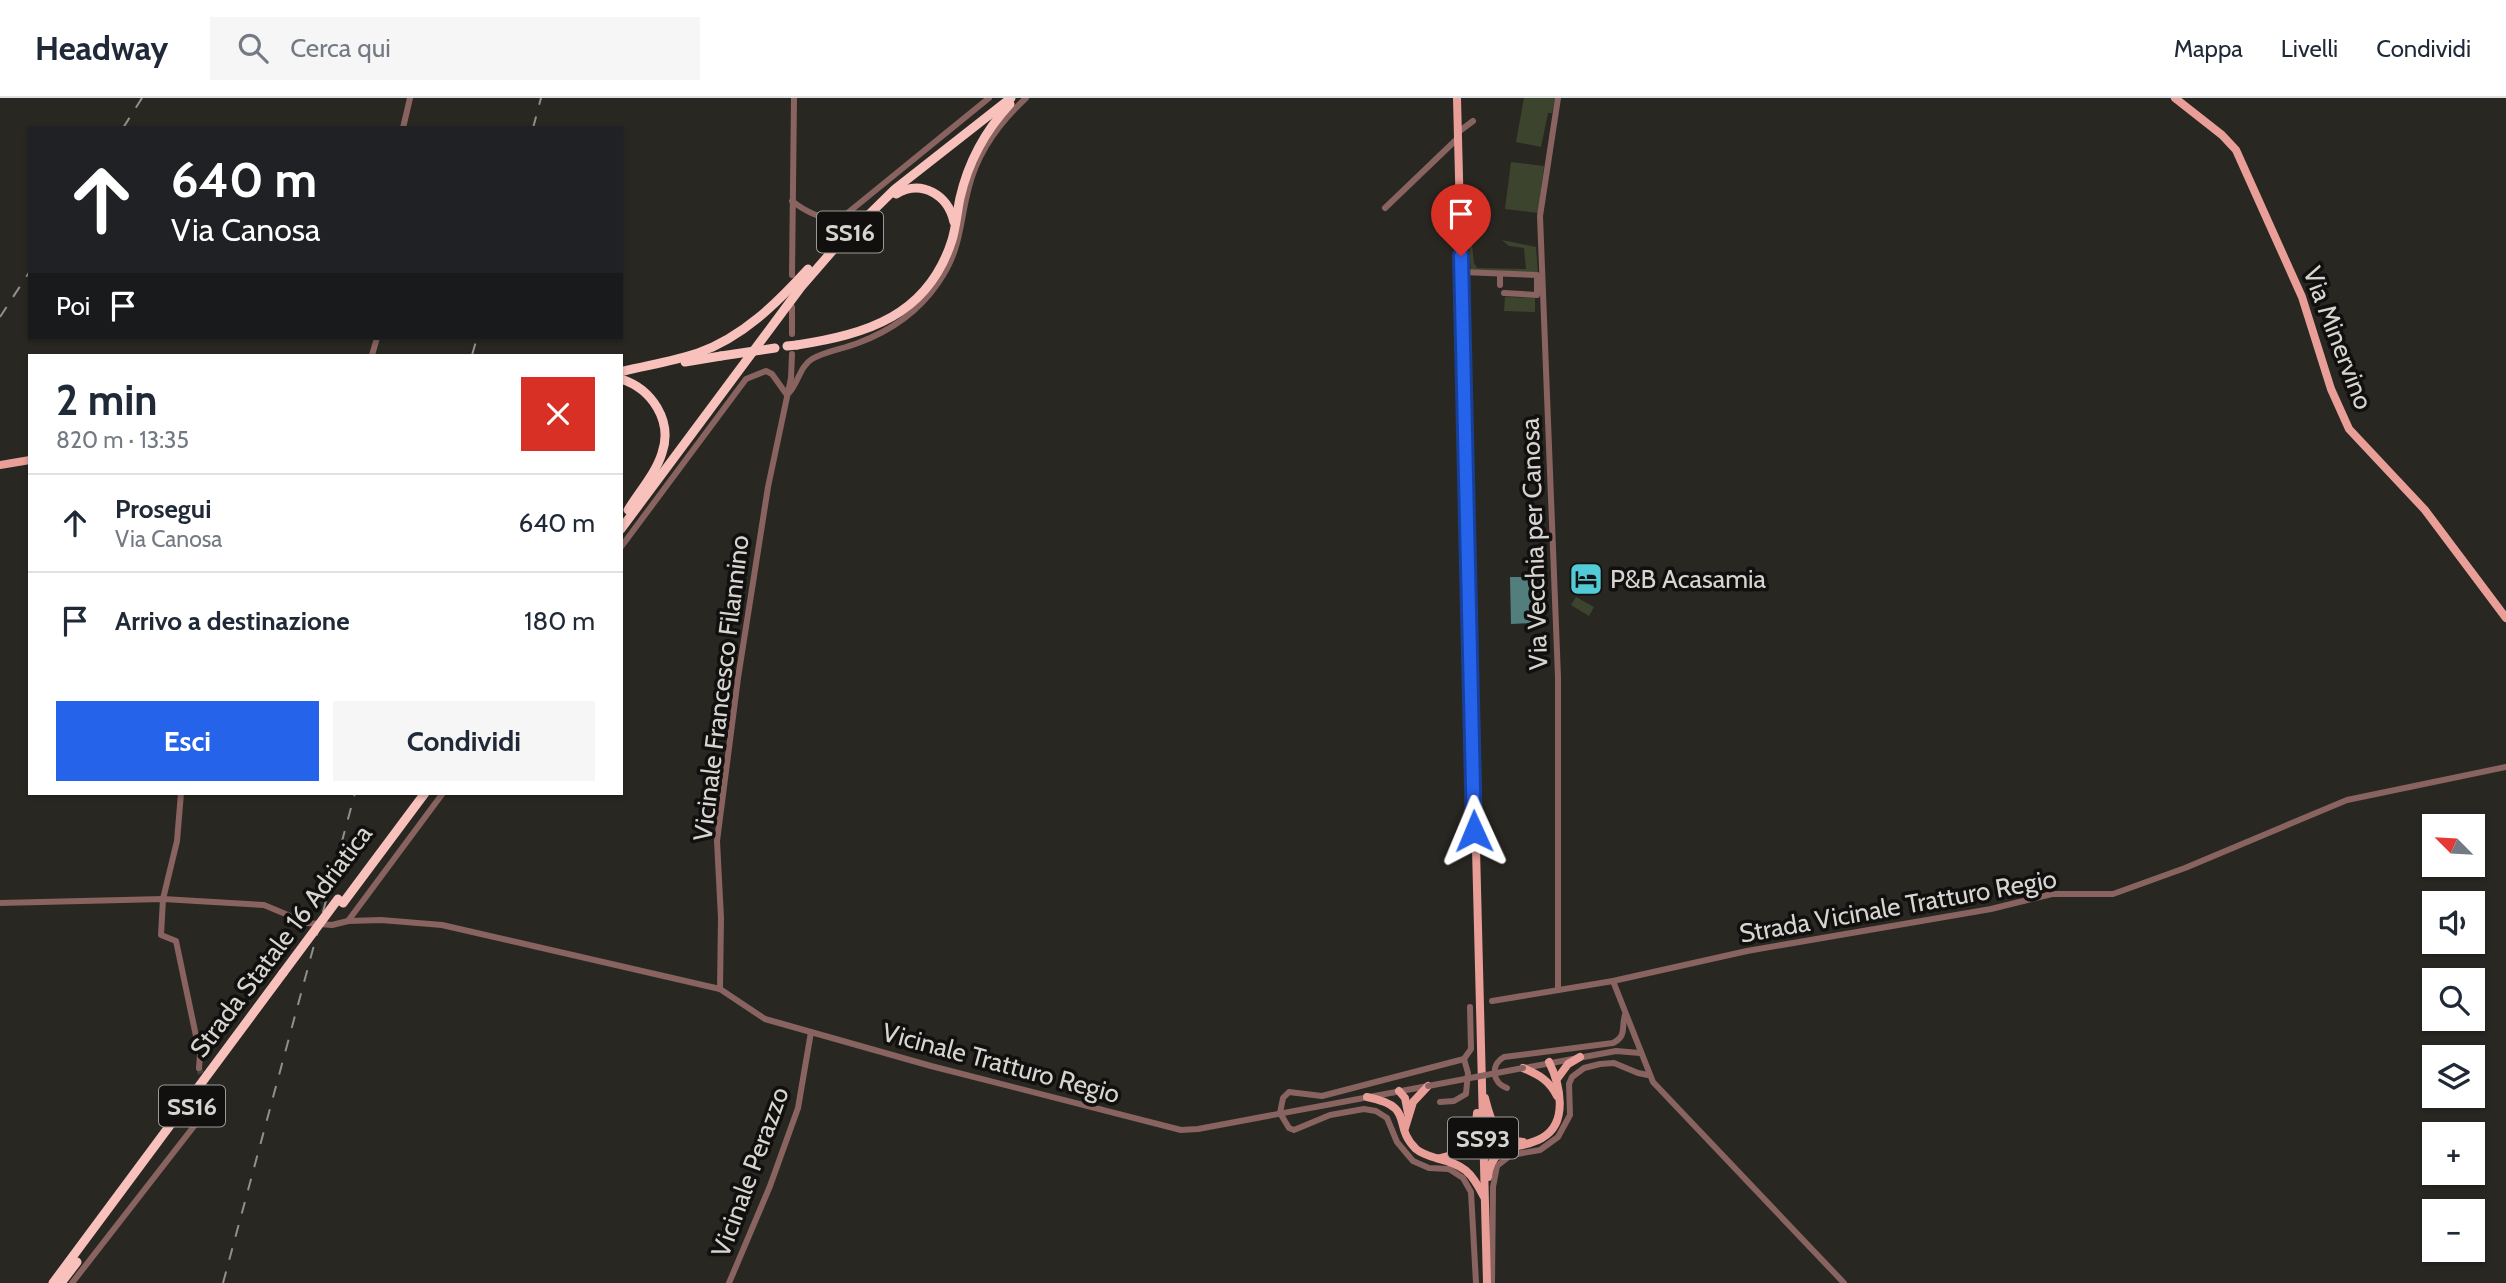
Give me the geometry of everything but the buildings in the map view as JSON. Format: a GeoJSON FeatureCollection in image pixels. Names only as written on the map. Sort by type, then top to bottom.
{"type":"FeatureCollection","features":[{"type":"Feature","properties":{"kind":"highway","name":"SS16"},"geometry":{"type":"LineString","coordinates":[[623,374],[694,354],[725,340],[760,317],[890,186],[1001,98]]}},
{"type":"Feature","properties":{"kind":"highway","name":"SS16"},"geometry":{"type":"LineString","coordinates":[[623,374],[775,348],[789,350],[797,345],[861,332],[904,309],[937,273],[950,247],[964,183],[973,158],[1013,98]]}},
{"type":"Feature","properties":{"kind":"highway","name":"SS16"},"geometry":{"type":"LineString","coordinates":[[623,526],[801,287],[848,234],[895,190],[1013,98]]}},
{"type":"Feature","properties":{"kind":"highway","name":"SS16"},"geometry":{"type":"LineString","coordinates":[[848,234],[897,193],[913,188],[930,190],[943,199],[951,210],[955,228]]}},
{"type":"Feature","properties":{"kind":"highway","name":"SS16"},"geometry":{"type":"LineString","coordinates":[[623,516],[808,269]]}},
{"type":"Feature","properties":{"kind":"highway","name":"SS16"},"geometry":{"type":"LineString","coordinates":[[623,375],[652,400],[661,414],[665,432],[660,460],[628,510]]}},
{"type":"Feature","properties":{"kind":"highway","name":"Strada Statale 16 Adriatica"},"geometry":{"type":"LineString","coordinates":[[61,1283],[417,795]]}},
{"type":"Feature","properties":{"kind":"highway","name":"Strada Statale 16 Adriatica"},"geometry":{"type":"LineString","coordinates":[[341,901],[423,795]]}},
{"type":"Feature","properties":{"kind":"highway","name":"Strada Statale 16 Adriatica"},"geometry":{"type":"LineString","coordinates":[[53,1283],[286,975]]}},
{"type":"Feature","properties":{"kind":"main road","name":"SS93"},"geometry":{"type":"LineString","coordinates":[[1457,98],[1480,1075],[1490,1283]]}},
{"type":"Feature","properties":{"kind":"main road","name":"Via Minervino"},"geometry":{"type":"LineString","coordinates":[[2175,98],[2222,135],[2236,150],[2301,297],[2331,389],[2349,429],[2425,510],[2506,618]]}},
{"type":"Feature","properties":{"kind":"main road"},"geometry":{"type":"LineString","coordinates":[[0,465],[28,460]]}},
{"type":"Feature","properties":{"kind":"main road"},"geometry":{"type":"LineString","coordinates":[[1553,1081],[1568,1064],[1580,1057]]}},
{"type":"Feature","properties":{"kind":"main road"},"geometry":{"type":"LineString","coordinates":[[1485,1200],[1489,1166],[1497,1155],[1506,1149],[1542,1139],[1551,1131],[1559,1112],[1559,1100],[1549,1062]]}},
{"type":"Feature","properties":{"kind":"main road"},"geometry":{"type":"LineString","coordinates":[[1523,1068],[1553,1081]]}},
{"type":"Feature","properties":{"kind":"main road"},"geometry":{"type":"LineString","coordinates":[[1480,1075],[1490,1122],[1498,1132],[1517,1141],[1530,1142]]}},
{"type":"Feature","properties":{"kind":"main road"},"geometry":{"type":"LineString","coordinates":[[1440,1158],[1453,1156],[1471,1140],[1476,1126],[1480,1075]]}},
{"type":"Feature","properties":{"kind":"main road"},"geometry":{"type":"LineString","coordinates":[[1404,1114],[1428,1086]]}},
{"type":"Feature","properties":{"kind":"main road"},"geometry":{"type":"LineString","coordinates":[[1399,1091],[1409,1139],[1417,1149],[1428,1156],[1454,1162],[1469,1172],[1485,1200]]}},
{"type":"Feature","properties":{"kind":"main road"},"geometry":{"type":"LineString","coordinates":[[1367,1097],[1388,1103],[1404,1114]]}},
{"type":"Feature","properties":{"kind":"street"},"geometry":{"type":"LineString","coordinates":[[403,126],[410,98]]}},
{"type":"Feature","properties":{"kind":"street"},"geometry":{"type":"LineString","coordinates":[[792,275],[794,98]]}},
{"type":"Feature","properties":{"kind":"street"},"geometry":{"type":"LineString","coordinates":[[792,201],[817,216],[827,220],[839,220],[989,98]]}},
{"type":"Feature","properties":{"kind":"street"},"geometry":{"type":"LineString","coordinates":[[623,544],[747,379],[766,371],[772,374],[787,395],[810,360],[860,342],[899,322],[915,310],[936,286],[954,257],[969,187],[984,148],[1006,116],[1026,98]]}},
{"type":"Feature","properties":{"kind":"street","name":"Via Vecchia per Canosa"},"geometry":{"type":"LineString","coordinates":[[1558,98],[1540,216],[1558,677],[1558,990]]}},
{"type":"Feature","properties":{"kind":"street"},"geometry":{"type":"LineString","coordinates":[[1385,208],[1473,121]]}},
{"type":"Feature","properties":{"kind":"street"},"geometry":{"type":"LineString","coordinates":[[1461,272],[1537,275],[1537,295],[1504,293]]}},
{"type":"Feature","properties":{"kind":"street"},"geometry":{"type":"LineString","coordinates":[[1500,274],[1500,285]]}},
{"type":"Feature","properties":{"kind":"street"},"geometry":{"type":"LineString","coordinates":[[792,307],[792,334]]}},
{"type":"Feature","properties":{"kind":"street","name":"Vicinale Francesco Filannino"},"geometry":{"type":"LineString","coordinates":[[720,989],[721,918],[717,841],[740,664],[768,487],[791,377],[789,350]]}},
{"type":"Feature","properties":{"kind":"street","name":"Strada Vicinale Tratturo Regio"},"geometry":{"type":"LineString","coordinates":[[1492,1001],[1613,981],[1747,951],[1991,909],[2052,894],[2113,894],[2185,868],[2347,800],[2506,767]]}},
{"type":"Feature","properties":{"kind":"street"},"geometry":{"type":"LineString","coordinates":[[181,795],[177,841],[163,899],[161,935],[176,941],[200,1055],[200,1068]]}},
{"type":"Feature","properties":{"kind":"street"},"geometry":{"type":"LineString","coordinates":[[348,921],[442,795]]}},
{"type":"Feature","properties":{"kind":"street"},"geometry":{"type":"LineString","coordinates":[[0,903],[163,899],[264,905],[307,923],[332,925],[348,921],[381,920],[442,925],[720,989]]}},
{"type":"Feature","properties":{"kind":"street"},"geometry":{"type":"LineString","coordinates":[[1613,981],[1648,1075],[1844,1283]]}},
{"type":"Feature","properties":{"kind":"street","name":"Vicinale Tratturo Regio"},"geometry":{"type":"LineString","coordinates":[[720,989],[765,1019],[1166,1128],[1198,1129],[1616,1051]]}},
{"type":"Feature","properties":{"kind":"street"},"geometry":{"type":"LineString","coordinates":[[1470,1007],[1471,1049],[1464,1059],[1322,1096],[1289,1093],[1283,1098],[1280,1114],[1289,1128],[1294,1130],[1330,1115],[1364,1109],[1377,1111],[1387,1118],[1397,1142],[1413,1161],[1429,1168],[1449,1169],[1463,1178],[1471,1192],[1476,1283]]}},
{"type":"Feature","properties":{"kind":"street"},"geometry":{"type":"LineString","coordinates":[[1507,1087],[1499,1084],[1495,1078],[1498,1060],[1613,1043],[1624,1034],[1625,1013]]}},
{"type":"Feature","properties":{"kind":"street","name":"Vicinale Perazzo"},"geometry":{"type":"LineString","coordinates":[[729,1283],[770,1185],[798,1108],[811,1032]]}},
{"type":"Feature","properties":{"kind":"street"},"geometry":{"type":"LineString","coordinates":[[1616,1051],[1635,1040]]}},
{"type":"Feature","properties":{"kind":"street"},"geometry":{"type":"LineString","coordinates":[[1616,1051],[1640,1053]]}},
{"type":"Feature","properties":{"kind":"street"},"geometry":{"type":"LineString","coordinates":[[1440,1102],[1454,1101],[1466,1094],[1468,1073],[1464,1059]]}},
{"type":"Feature","properties":{"kind":"street"},"geometry":{"type":"LineString","coordinates":[[1490,1283],[1494,1172],[1503,1160],[1511,1154],[1540,1150],[1558,1138],[1570,1115],[1569,1084],[1572,1077],[1591,1066],[1614,1063],[1648,1075]]}},
{"type":"Feature","properties":{"kind":"street"},"geometry":{"type":"LineString","coordinates":[[72,1283],[212,1102]]}},
{"type":"Feature","properties":{"kind":"green space"},"geometry":{"type":"Polygon","coordinates":[[[1524,98],[1555,98],[1552,113],[1548,113],[1541,147],[1516,142],[1524,98]]]}},
{"type":"Feature","properties":{"kind":"green space"},"geometry":{"type":"Polygon","coordinates":[[[1511,162],[1544,166],[1538,213],[1505,209],[1511,162]]]}},
{"type":"Feature","properties":{"kind":"green space"},"geometry":{"type":"Polygon","coordinates":[[[1502,240],[1536,247],[1538,273],[1471,271],[1469,245],[1472,245],[1477,268],[1526,269],[1524,248],[1509,246],[1502,240]]]}},
{"type":"Feature","properties":{"kind":"green space"},"geometry":{"type":"Polygon","coordinates":[[[1505,297],[1535,298],[1535,312],[1504,311],[1505,297]]]}},
{"type":"Feature","properties":{"kind":"green space"},"geometry":{"type":"Polygon","coordinates":[[[1576,597],[1594,607],[1589,616],[1571,605],[1576,597]]]}},
{"type":"Feature","properties":{"kind":"water"},"geometry":{"type":"Polygon","coordinates":[[[1510,577],[1531,577],[1532,623],[1511,624],[1510,577]]]}},
{"type":"Feature","properties":{"kind":"tunnel"},"geometry":{"type":"LineString","coordinates":[[199,1068],[212,1103]]}},
{"type":"Feature","properties":{"kind":"railway"},"geometry":{"type":"LineString","coordinates":[[124,126],[142,98]]}},
{"type":"Feature","properties":{"kind":"railway"},"geometry":{"type":"LineString","coordinates":[[534,126],[541,98]]}},
{"type":"Feature","properties":{"kind":"railway"},"geometry":{"type":"LineString","coordinates":[[0,317],[28,274]]}},
{"type":"Feature","properties":{"kind":"railway"},"geometry":{"type":"LineString","coordinates":[[472,354],[476,340]]}},
{"type":"Feature","properties":{"kind":"railway"},"geometry":{"type":"LineString","coordinates":[[223,1283],[354,795]]}},
{"type":"Feature","properties":{"kind":"place","name":"P&B Acasamia"},"geometry":{"type":"Point","coordinates":[1586,579]}},
{"type":"Feature","properties":{"kind":"route"},"geometry":{"type":"LineString","coordinates":[[1461,256],[1474,831]]}}]}
